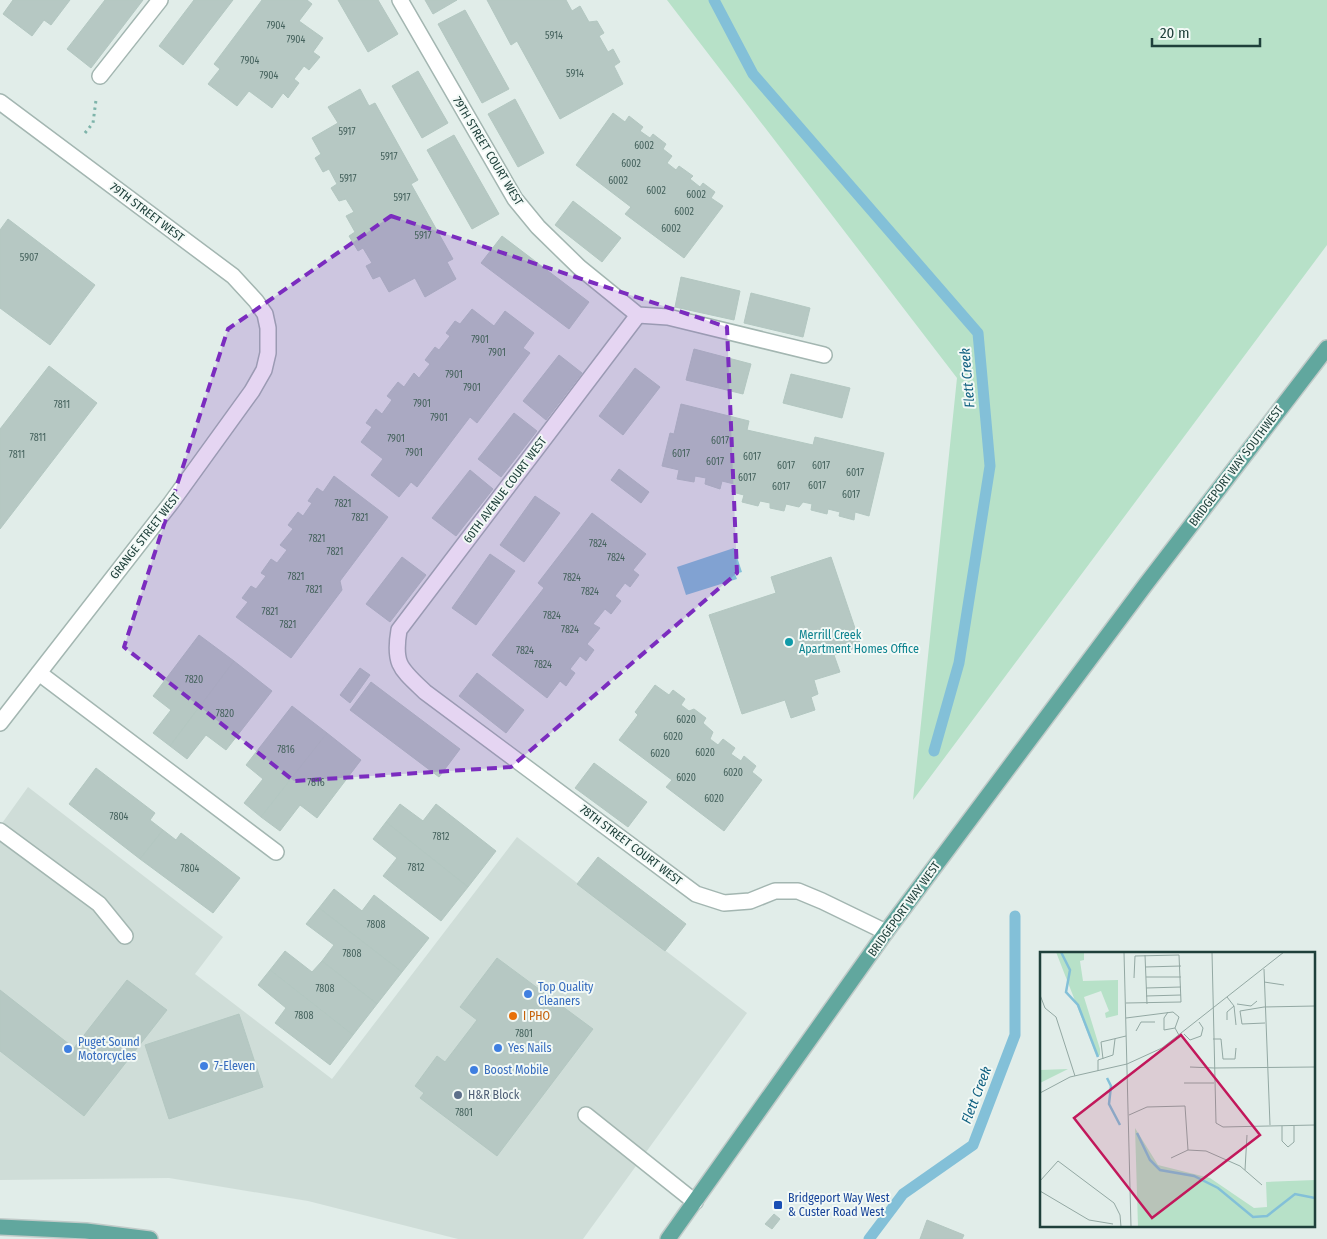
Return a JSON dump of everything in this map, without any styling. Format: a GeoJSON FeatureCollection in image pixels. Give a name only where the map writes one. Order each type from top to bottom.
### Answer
{"type":"FeatureCollection","features":[{"type":"Feature","properties":{"kind":"main road","name":"BRIDGEPORT WAY SOUTHWEST"},"geometry":{"type":"LineString","coordinates":[[1146,584],[1327,348]]}},
{"type":"Feature","properties":{"kind":"main road","name":"BRIDGEPORT WAY WEST"},"geometry":{"type":"LineString","coordinates":[[668,1239],[886,932],[1146,584]]}},
{"type":"Feature","properties":{"kind":"main road"},"geometry":{"type":"LineString","coordinates":[[0,1227],[20,1234],[86,1231],[150,1239]]}},
{"type":"Feature","properties":{"kind":"street"},"geometry":{"type":"LineString","coordinates":[[100,76],[160,0]]}},
{"type":"Feature","properties":{"kind":"street","name":"79TH STREET COURT WEST"},"geometry":{"type":"LineString","coordinates":[[400,0],[515,199],[538,226],[579,267],[638,315]]}},
{"type":"Feature","properties":{"kind":"street","name":"79TH STREET WEST"},"geometry":{"type":"LineString","coordinates":[[0,102],[233,276],[256,300],[265,314],[268,339]]}},
{"type":"Feature","properties":{"kind":"street"},"geometry":{"type":"LineString","coordinates":[[638,315],[668,317],[824,355]]}},
{"type":"Feature","properties":{"kind":"street","name":"60TH AVENUE COURT WEST"},"geometry":{"type":"LineString","coordinates":[[405,672],[399,665],[395,649],[399,630],[638,315]]}},
{"type":"Feature","properties":{"kind":"street","name":"GRANGE STREET WEST"},"geometry":{"type":"LineString","coordinates":[[0,723],[171,503],[252,391],[264,370],[268,353],[268,339]]}},
{"type":"Feature","properties":{"kind":"street","name":"78TH STREET COURT WEST"},"geometry":{"type":"LineString","coordinates":[[405,672],[425,692],[696,894],[724,903],[750,901],[775,891],[798,891],[822,900],[886,932]]}},
{"type":"Feature","properties":{"kind":"street"},"geometry":{"type":"LineString","coordinates":[[39,673],[276,852]]}},
{"type":"Feature","properties":{"kind":"street"},"geometry":{"type":"LineString","coordinates":[[0,831],[100,904],[125,936]]}},
{"type":"Feature","properties":{"kind":"street"},"geometry":{"type":"LineString","coordinates":[[586,1115],[695,1202]]}},
{"type":"Feature","properties":{"kind":"path"},"geometry":{"type":"LineString","coordinates":[[69,154],[92,123],[100,76]]}},
{"type":"Feature","properties":{"kind":"highlighted area"},"geometry":{"type":"Polygon","coordinates":[[[391,216],[727,327],[737,573],[511,767],[294,781],[124,647],[228,329],[391,216]]]}},
{"type":"Feature","properties":{"kind":"shaded area"},"geometry":{"type":"Polygon","coordinates":[[[28,787],[223,937],[195,974],[332,1079],[517,837],[747,1013],[583,1239],[458,1239],[308,1201],[169,1178],[0,1180],[0,826],[28,787]]]}},
{"type":"Feature","properties":{"kind":"green space"},"geometry":{"type":"Polygon","coordinates":[[[667,0],[1327,0],[1327,245],[913,800],[957,378],[667,0]]]}},
{"type":"Feature","properties":{"kind":"water"},"geometry":{"type":"Polygon","coordinates":[[[734,548],[742,572],[735,574],[737,579],[686,595],[677,567],[734,548]]]}},
{"type":"Feature","properties":{"kind":"building"},"geometry":{"type":"Polygon","coordinates":[[[13,0],[70,0],[51,25],[44,20],[32,36],[3,14],[13,0]]]}},
{"type":"Feature","properties":{"kind":"building"},"geometry":{"type":"Polygon","coordinates":[[[105,0],[143,0],[91,68],[67,49],[105,0]]]}},
{"type":"Feature","properties":{"kind":"building"},"geometry":{"type":"Polygon","coordinates":[[[194,0],[233,0],[183,65],[159,46],[194,0]]]}},
{"type":"Feature","properties":{"kind":"building"},"geometry":{"type":"Polygon","coordinates":[[[262,0],[307,0],[312,4],[299,21],[323,38],[313,52],[320,57],[309,70],[304,66],[294,79],[299,83],[288,98],[283,93],[272,108],[249,91],[237,106],[208,84],[220,69],[214,64],[262,0]]]}},
{"type":"Feature","properties":{"kind":"building"},"geometry":{"type":"Polygon","coordinates":[[[338,0],[378,0],[398,34],[368,52],[338,0]]]}},
{"type":"Feature","properties":{"kind":"building"},"geometry":{"type":"Polygon","coordinates":[[[425,0],[457,0],[433,14],[425,0]]]}},
{"type":"Feature","properties":{"kind":"building"},"geometry":{"type":"Polygon","coordinates":[[[487,0],[566,0],[572,11],[580,6],[589,22],[597,21],[604,33],[599,36],[608,52],[613,49],[620,62],[614,66],[623,84],[560,119],[517,41],[511,45],[487,0]]]}},
{"type":"Feature","properties":{"kind":"building"},"geometry":{"type":"Polygon","coordinates":[[[465,10],[509,89],[482,103],[438,24],[465,10]]]}},
{"type":"Feature","properties":{"kind":"building"},"geometry":{"type":"Polygon","coordinates":[[[418,71],[448,123],[422,138],[392,86],[418,71]]]}},
{"type":"Feature","properties":{"kind":"building"},"geometry":{"type":"Polygon","coordinates":[[[360,89],[369,106],[375,103],[418,180],[411,184],[453,259],[447,262],[456,279],[425,297],[415,278],[389,292],[380,276],[373,279],[366,266],[372,263],[363,248],[358,251],[349,236],[355,232],[346,216],[354,212],[346,199],[339,201],[331,188],[337,184],[329,169],[323,172],[315,158],[321,154],[312,138],[338,123],[328,107],[360,89]]]}},
{"type":"Feature","properties":{"kind":"building"},"geometry":{"type":"Polygon","coordinates":[[[515,99],[544,153],[518,167],[488,114],[515,99]]]}},
{"type":"Feature","properties":{"kind":"building"},"geometry":{"type":"Polygon","coordinates":[[[613,113],[625,122],[629,116],[643,127],[640,131],[650,138],[653,134],[666,144],[663,149],[672,156],[667,163],[676,170],[679,166],[693,176],[690,179],[700,187],[703,183],[715,192],[711,198],[723,206],[684,258],[625,214],[631,207],[576,165],[613,113]]]}},
{"type":"Feature","properties":{"kind":"building"},"geometry":{"type":"Polygon","coordinates":[[[454,135],[499,214],[472,229],[427,150],[454,135]]]}},
{"type":"Feature","properties":{"kind":"building"},"geometry":{"type":"Polygon","coordinates":[[[573,201],[621,238],[602,262],[555,225],[573,201]]]}},
{"type":"Feature","properties":{"kind":"building"},"geometry":{"type":"Polygon","coordinates":[[[8,219],[95,285],[50,345],[0,308],[0,230],[8,219]]]}},
{"type":"Feature","properties":{"kind":"building"},"geometry":{"type":"Polygon","coordinates":[[[502,236],[589,302],[569,329],[481,263],[502,236]]]}},
{"type":"Feature","properties":{"kind":"building"},"geometry":{"type":"Polygon","coordinates":[[[681,277],[740,291],[734,320],[675,307],[681,277]]]}},
{"type":"Feature","properties":{"kind":"building"},"geometry":{"type":"Polygon","coordinates":[[[751,293],[810,308],[803,337],[744,323],[751,293]]]}},
{"type":"Feature","properties":{"kind":"building"},"geometry":{"type":"Polygon","coordinates":[[[472,309],[494,326],[505,311],[534,333],[523,348],[530,353],[477,423],[470,417],[417,487],[411,482],[399,497],[371,475],[383,459],[361,442],[372,427],[366,423],[376,409],[382,414],[392,400],[387,396],[398,382],[404,387],[414,373],[419,378],[430,364],[425,360],[435,347],[439,350],[450,336],[446,333],[455,321],[460,324],[472,309]]]}},
{"type":"Feature","properties":{"kind":"building"},"geometry":{"type":"Polygon","coordinates":[[[694,349],[751,364],[743,394],[686,380],[694,349]]]}},
{"type":"Feature","properties":{"kind":"building"},"geometry":{"type":"Polygon","coordinates":[[[559,355],[582,373],[546,420],[523,401],[559,355]]]}},
{"type":"Feature","properties":{"kind":"building"},"geometry":{"type":"Polygon","coordinates":[[[49,366],[97,403],[0,529],[0,429],[49,366]]]}},
{"type":"Feature","properties":{"kind":"building"},"geometry":{"type":"Polygon","coordinates":[[[635,368],[660,387],[623,435],[599,416],[635,368]]]}},
{"type":"Feature","properties":{"kind":"building"},"geometry":{"type":"Polygon","coordinates":[[[791,374],[850,388],[842,418],[783,403],[791,374]]]}},
{"type":"Feature","properties":{"kind":"building"},"geometry":{"type":"Polygon","coordinates":[[[681,404],[749,421],[747,430],[813,445],[815,437],[884,453],[869,516],[855,512],[854,520],[839,516],[840,512],[828,509],[827,514],[811,510],[812,504],[803,502],[799,507],[786,504],[784,511],[770,508],[770,503],[760,501],[758,506],[742,502],[744,495],[732,492],[734,484],[722,481],[720,489],[705,484],[706,478],[695,476],[694,482],[677,479],[679,470],[662,466],[670,433],[674,434],[681,404]]]}},
{"type":"Feature","properties":{"kind":"building"},"geometry":{"type":"Polygon","coordinates":[[[514,413],[537,431],[501,477],[478,459],[514,413]]]}},
{"type":"Feature","properties":{"kind":"building"},"geometry":{"type":"Polygon","coordinates":[[[619,469],[649,492],[641,503],[611,480],[619,469]]]}},
{"type":"Feature","properties":{"kind":"building"},"geometry":{"type":"Polygon","coordinates":[[[470,470],[493,489],[456,536],[432,518],[470,470]]]}},
{"type":"Feature","properties":{"kind":"building"},"geometry":{"type":"Polygon","coordinates":[[[334,476],[388,517],[340,581],[342,590],[291,658],[236,617],[248,602],[242,598],[251,586],[256,589],[266,576],[261,573],[271,559],[277,563],[287,550],[280,545],[293,529],[288,525],[298,512],[303,516],[312,503],[308,501],[317,488],[323,492],[334,476]]]}},
{"type":"Feature","properties":{"kind":"building"},"geometry":{"type":"Polygon","coordinates":[[[535,496],[560,513],[524,562],[500,545],[535,496]]]}},
{"type":"Feature","properties":{"kind":"building"},"geometry":{"type":"Polygon","coordinates":[[[592,513],[646,554],[633,570],[639,575],[630,587],[625,583],[615,596],[621,601],[611,614],[605,609],[593,624],[600,628],[587,644],[594,650],[586,661],[580,656],[570,669],[575,673],[566,686],[560,681],[547,698],[492,655],[544,588],[538,583],[592,513]]]}},
{"type":"Feature","properties":{"kind":"building"},"geometry":{"type":"Polygon","coordinates":[[[490,554],[515,571],[476,625],[452,608],[490,554]]]}},
{"type":"Feature","properties":{"kind":"building"},"geometry":{"type":"Polygon","coordinates":[[[402,557],[426,575],[390,622],[366,604],[402,557]]]}},
{"type":"Feature","properties":{"kind":"building","name":"Merrill Creek Apartment Homes Office"},"geometry":{"type":"Polygon","coordinates":[[[831,557],[861,646],[834,655],[840,672],[814,680],[818,694],[811,697],[815,710],[791,718],[785,700],[742,714],[709,615],[776,593],[771,577],[831,557]]]}},
{"type":"Feature","properties":{"kind":"building"},"geometry":{"type":"Polygon","coordinates":[[[199,635],[234,661],[170,746],[153,733],[171,710],[153,696],[199,635]]]}},
{"type":"Feature","properties":{"kind":"building"},"geometry":{"type":"Polygon","coordinates":[[[234,661],[272,691],[226,750],[206,735],[187,759],[170,746],[234,661]]]}},
{"type":"Feature","properties":{"kind":"building"},"geometry":{"type":"Polygon","coordinates":[[[360,668],[370,675],[350,703],[340,695],[360,668]]]}},
{"type":"Feature","properties":{"kind":"building"},"geometry":{"type":"Polygon","coordinates":[[[477,673],[524,710],[506,733],[459,696],[477,673]]]}},
{"type":"Feature","properties":{"kind":"building"},"geometry":{"type":"Polygon","coordinates":[[[371,682],[460,749],[439,777],[350,710],[371,682]]]}},
{"type":"Feature","properties":{"kind":"building"},"geometry":{"type":"Polygon","coordinates":[[[655,685],[669,695],[673,690],[685,699],[681,705],[689,711],[694,709],[706,718],[703,723],[713,732],[710,739],[718,745],[723,739],[735,748],[731,754],[741,761],[744,756],[756,766],[752,772],[762,780],[724,831],[666,787],[672,780],[619,740],[638,715],[635,712],[655,685]]]}},
{"type":"Feature","properties":{"kind":"building"},"geometry":{"type":"Polygon","coordinates":[[[292,706],[327,733],[261,817],[244,803],[263,779],[246,765],[292,706]]]}},
{"type":"Feature","properties":{"kind":"building"},"geometry":{"type":"Polygon","coordinates":[[[327,733],[361,760],[317,818],[300,805],[280,831],[261,817],[327,733]]]}},
{"type":"Feature","properties":{"kind":"building"},"geometry":{"type":"Polygon","coordinates":[[[594,763],[647,802],[628,827],[575,788],[594,763]]]}},
{"type":"Feature","properties":{"kind":"building"},"geometry":{"type":"Polygon","coordinates":[[[96,768],[155,813],[150,820],[163,830],[140,859],[69,804],[96,768]]]}},
{"type":"Feature","properties":{"kind":"building"},"geometry":{"type":"Polygon","coordinates":[[[400,804],[423,821],[436,804],[496,851],[468,887],[386,822],[400,804]]]}},
{"type":"Feature","properties":{"kind":"building"},"geometry":{"type":"Polygon","coordinates":[[[386,822],[468,887],[441,921],[383,876],[397,858],[373,839],[386,822]]]}},
{"type":"Feature","properties":{"kind":"building"},"geometry":{"type":"Polygon","coordinates":[[[163,830],[176,840],[181,833],[240,878],[213,913],[140,859],[163,830]]]}},
{"type":"Feature","properties":{"kind":"building"},"geometry":{"type":"Polygon","coordinates":[[[598,857],[686,924],[665,951],[577,884],[598,857]]]}},
{"type":"Feature","properties":{"kind":"building"},"geometry":{"type":"Polygon","coordinates":[[[334,889],[362,911],[374,895],[429,938],[402,972],[319,908],[334,889]]]}},
{"type":"Feature","properties":{"kind":"building"},"geometry":{"type":"Polygon","coordinates":[[[319,908],[402,972],[377,1004],[322,961],[334,945],[306,924],[319,908]]]}},
{"type":"Feature","properties":{"kind":"building"},"geometry":{"type":"Polygon","coordinates":[[[285,951],[312,972],[322,961],[377,1004],[353,1035],[270,970],[285,951]]]}},
{"type":"Feature","properties":{"kind":"building"},"geometry":{"type":"Polygon","coordinates":[[[497,958],[593,1029],[497,1156],[420,1098],[424,1093],[415,1086],[437,1056],[445,1062],[477,1020],[460,1007],[497,958]]]}},
{"type":"Feature","properties":{"kind":"building"},"geometry":{"type":"Polygon","coordinates":[[[270,970],[353,1035],[330,1065],[275,1023],[286,1008],[258,985],[270,970]]]}},
{"type":"Feature","properties":{"kind":"building","name":"Puget Sound Motorcycles"},"geometry":{"type":"Polygon","coordinates":[[[127,980],[167,1010],[84,1116],[0,1051],[0,990],[74,1048],[127,980]]]}},
{"type":"Feature","properties":{"kind":"building","name":"7-Eleven"},"geometry":{"type":"Polygon","coordinates":[[[239,1014],[263,1087],[169,1119],[145,1045],[239,1014]]]}},
{"type":"Feature","properties":{"kind":"building"},"geometry":{"type":"Polygon","coordinates":[[[774,1214],[780,1219],[772,1229],[765,1224],[774,1214]]]}},
{"type":"Feature","properties":{"kind":"building"},"geometry":{"type":"Polygon","coordinates":[[[927,1220],[964,1235],[962,1239],[920,1239],[927,1220]]]}},
{"type":"Feature","properties":{"kind":"waterway","name":"Flett Creek"},"geometry":{"type":"LineString","coordinates":[[714,0],[753,74],[978,333],[990,466],[959,663],[934,751]]}},
{"type":"Feature","properties":{"kind":"waterway","name":"Flett Creek"},"geometry":{"type":"LineString","coordinates":[[869,1239],[903,1194],[973,1145],[1015,1035],[1015,916]]}},
{"type":"Feature","properties":{"kind":"place","name":"Merrill Creek Apartment Homes Office"},"geometry":{"type":"Point","coordinates":[789,642]}},
{"type":"Feature","properties":{"kind":"place","name":"Top Quality Cleaners"},"geometry":{"type":"Point","coordinates":[528,994]}},
{"type":"Feature","properties":{"kind":"place","name":"I PHO"},"geometry":{"type":"Point","coordinates":[513,1016]}},
{"type":"Feature","properties":{"kind":"place","name":"Yes Nails"},"geometry":{"type":"Point","coordinates":[498,1048]}},
{"type":"Feature","properties":{"kind":"place","name":"Puget Sound Motorcycles"},"geometry":{"type":"Point","coordinates":[68,1049]}},
{"type":"Feature","properties":{"kind":"place","name":"7-Eleven"},"geometry":{"type":"Point","coordinates":[204,1066]}},
{"type":"Feature","properties":{"kind":"place","name":"Boost Mobile"},"geometry":{"type":"Point","coordinates":[474,1070]}},
{"type":"Feature","properties":{"kind":"place","name":"H&R Block"},"geometry":{"type":"Point","coordinates":[458,1095]}},
{"type":"Feature","properties":{"kind":"place","name":"Bridgeport Way West & Custer Road West"},"geometry":{"type":"Point","coordinates":[778,1205]}}]}
